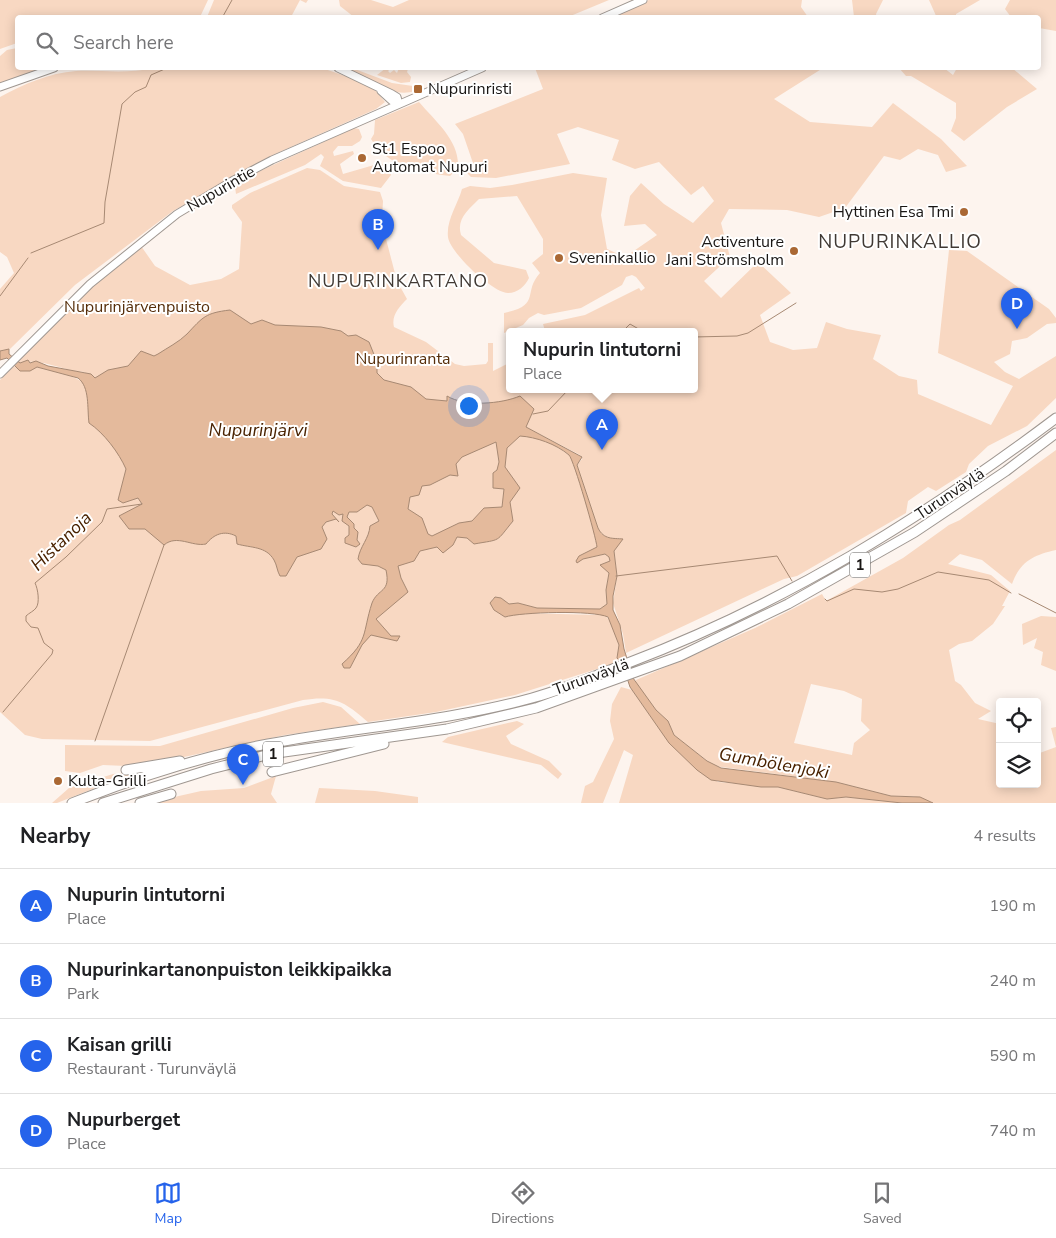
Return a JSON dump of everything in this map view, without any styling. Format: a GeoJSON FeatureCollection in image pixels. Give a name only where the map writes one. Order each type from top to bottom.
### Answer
{"type":"FeatureCollection","features":[{"type":"Feature","properties":{"kind":"highway","name":"Turunväylä"},"geometry":{"type":"LineString","coordinates":[[72,803],[148,776],[220,754],[268,744],[466,714],[532,698],[643,658],[727,622],[841,563],[911,521],[996,463],[1056,418]]}},
{"type":"Feature","properties":{"kind":"highway","name":"Turunväylä"},"geometry":{"type":"LineString","coordinates":[[103,803],[202,771],[270,754],[447,729],[536,708],[647,668],[730,633],[846,573],[915,532],[1006,471],[1056,433]]}},
{"type":"Feature","properties":{"kind":"highway"},"geometry":{"type":"LineString","coordinates":[[272,772],[328,756],[447,729]]}},
{"type":"Feature","properties":{"kind":"highway"},"geometry":{"type":"LineString","coordinates":[[126,770],[220,754]]}},
{"type":"Feature","properties":{"kind":"highway"},"geometry":{"type":"LineString","coordinates":[[140,803],[171,794]]}},
{"type":"Feature","properties":{"kind":"main road"},"geometry":{"type":"LineString","coordinates":[[609,15],[643,0]]}},
{"type":"Feature","properties":{"kind":"main road"},"geometry":{"type":"LineString","coordinates":[[0,87],[48,70]]}},
{"type":"Feature","properties":{"kind":"main road"},"geometry":{"type":"LineString","coordinates":[[342,70],[397,97],[399,104]]}},
{"type":"Feature","properties":{"kind":"main road","name":"Nupurintie"},"geometry":{"type":"LineString","coordinates":[[0,374],[90,284],[177,214],[232,181],[272,160],[477,70]]}},
{"type":"Feature","properties":{"kind":"green space"},"geometry":{"type":"Polygon","coordinates":[[[0,0],[208,0],[201,15],[15,15],[15,44],[0,49],[0,0]]]}},
{"type":"Feature","properties":{"kind":"green space"},"geometry":{"type":"Polygon","coordinates":[[[214,0],[300,0],[292,15],[208,15],[214,0]]]}},
{"type":"Feature","properties":{"kind":"green space"},"geometry":{"type":"Polygon","coordinates":[[[339,0],[371,0],[393,7],[409,0],[609,0],[573,15],[351,15],[340,6],[339,0]]]}},
{"type":"Feature","properties":{"kind":"green space"},"geometry":{"type":"Polygon","coordinates":[[[649,0],[802,0],[801,7],[807,15],[616,15],[649,0]]]}},
{"type":"Feature","properties":{"kind":"green space"},"geometry":{"type":"Polygon","coordinates":[[[852,0],[883,0],[876,15],[854,15],[852,0]]]}},
{"type":"Feature","properties":{"kind":"green space"},"geometry":{"type":"Polygon","coordinates":[[[929,0],[980,0],[956,15],[936,15],[929,0]]]}},
{"type":"Feature","properties":{"kind":"green space"},"geometry":{"type":"Polygon","coordinates":[[[1010,0],[1056,0],[1056,31],[1041,28],[1041,15],[1010,15],[1005,9],[1010,0]]]}},
{"type":"Feature","properties":{"kind":"green space"},"geometry":{"type":"Polygon","coordinates":[[[15,48],[15,70],[36,70],[0,84],[0,56],[7,50],[15,48]]]}},
{"type":"Feature","properties":{"kind":"green space"},"geometry":{"type":"Polygon","coordinates":[[[328,70],[354,79],[376,91],[385,102],[376,109],[273,155],[173,211],[75,285],[10,349],[0,351],[0,289],[14,273],[7,257],[0,252],[0,97],[37,80],[56,74],[76,71],[328,70]]]}},
{"type":"Feature","properties":{"kind":"green space"},"geometry":{"type":"Polygon","coordinates":[[[357,70],[392,83],[413,86],[415,91],[407,93],[390,90],[373,84],[349,71],[357,70]]]}},
{"type":"Feature","properties":{"kind":"green space"},"geometry":{"type":"Polygon","coordinates":[[[383,70],[389,70],[390,73],[394,70],[397,73],[398,70],[408,70],[411,77],[410,82],[401,83],[377,75],[383,70]]]}},
{"type":"Feature","properties":{"kind":"green space"},"geometry":{"type":"Polygon","coordinates":[[[536,70],[820,70],[774,99],[810,122],[872,127],[893,103],[941,139],[967,166],[946,172],[938,155],[918,149],[900,160],[884,156],[845,208],[819,217],[787,210],[729,209],[721,223],[730,257],[704,281],[721,298],[758,262],[791,293],[760,315],[770,342],[793,350],[817,348],[826,322],[847,329],[881,335],[873,359],[899,376],[917,380],[918,394],[991,425],[1013,386],[938,353],[949,250],[967,251],[1049,309],[1056,318],[1056,323],[1047,324],[1027,338],[1012,341],[1010,354],[994,362],[1005,372],[1019,379],[1056,356],[1056,398],[1027,426],[988,446],[969,464],[966,472],[936,491],[928,487],[908,501],[906,513],[797,576],[784,579],[626,653],[623,634],[613,603],[617,576],[614,551],[621,538],[608,538],[598,528],[577,465],[582,459],[580,455],[526,427],[528,437],[544,440],[570,456],[585,499],[598,547],[579,556],[583,559],[606,554],[609,556],[610,561],[601,565],[609,573],[606,590],[607,604],[600,609],[537,608],[518,603],[509,604],[498,597],[492,599],[505,617],[513,613],[604,615],[612,624],[617,637],[619,662],[515,695],[436,712],[368,722],[353,709],[332,699],[314,699],[303,700],[150,741],[42,739],[25,735],[0,712],[0,380],[14,366],[25,370],[37,367],[71,376],[86,386],[85,372],[35,362],[20,364],[18,361],[87,291],[141,246],[155,266],[190,285],[221,279],[239,269],[242,222],[232,208],[232,205],[250,193],[307,168],[320,170],[344,186],[380,192],[383,201],[381,236],[386,239],[397,281],[407,299],[395,315],[394,327],[426,342],[455,364],[464,366],[486,364],[488,361],[488,343],[493,343],[493,371],[506,364],[506,393],[698,393],[698,328],[544,328],[543,324],[585,315],[639,288],[641,291],[645,288],[632,275],[626,277],[622,285],[581,308],[544,315],[538,313],[529,318],[523,325],[516,328],[506,328],[506,332],[504,333],[504,313],[523,306],[530,298],[532,287],[540,273],[532,263],[543,254],[543,239],[517,196],[479,199],[464,215],[460,224],[461,235],[494,263],[526,270],[529,278],[515,292],[501,291],[483,280],[473,271],[451,244],[448,231],[450,218],[462,189],[470,186],[490,188],[512,185],[573,173],[607,178],[601,215],[607,249],[625,257],[657,235],[645,224],[624,226],[630,196],[641,183],[664,204],[693,223],[714,201],[703,186],[691,195],[659,162],[635,169],[612,160],[619,140],[578,127],[557,134],[570,164],[496,178],[471,177],[466,172],[475,169],[463,134],[455,124],[543,89],[536,70]],[[274,325],[121,443],[142,504],[437,409],[274,325]]]}},
{"type":"Feature","properties":{"kind":"green space"},"geometry":{"type":"Polygon","coordinates":[[[901,70],[947,70],[953,75],[956,70],[1014,70],[1037,89],[1007,107],[964,141],[951,131],[956,118],[956,103],[911,76],[906,76],[901,70]]]}},
{"type":"Feature","properties":{"kind":"green space"},"geometry":{"type":"Polygon","coordinates":[[[419,102],[446,132],[455,149],[458,158],[458,168],[450,176],[416,170],[395,162],[386,156],[371,139],[374,134],[375,120],[419,102]]]}},
{"type":"Feature","properties":{"kind":"green space"},"geometry":{"type":"Polygon","coordinates":[[[354,128],[359,129],[362,137],[360,141],[352,146],[338,146],[333,152],[334,156],[353,151],[354,154],[340,164],[343,174],[381,163],[390,169],[391,175],[381,188],[343,181],[320,166],[324,157],[321,154],[305,165],[236,194],[235,187],[238,181],[354,128]]]}},
{"type":"Feature","properties":{"kind":"green space"},"geometry":{"type":"Polygon","coordinates":[[[1056,450],[1056,550],[1041,554],[1028,561],[1019,570],[1012,584],[982,560],[960,554],[948,564],[991,575],[1010,591],[1002,606],[1005,606],[993,624],[972,641],[959,644],[949,650],[955,681],[961,685],[975,703],[991,711],[978,719],[996,723],[996,788],[1041,788],[1041,753],[1056,747],[1056,803],[933,803],[913,796],[891,796],[836,782],[714,766],[674,735],[668,721],[656,710],[636,683],[636,680],[755,628],[822,594],[826,601],[903,558],[949,525],[960,520],[1056,450]],[[811,684],[794,743],[852,755],[854,743],[870,730],[861,721],[862,699],[844,691],[811,684]]]}},
{"type":"Feature","properties":{"kind":"green space"},"geometry":{"type":"Polygon","coordinates":[[[1041,616],[1056,617],[1056,671],[1041,665],[1043,652],[1034,648],[1037,638],[1023,645],[1022,624],[1041,616]]]}},
{"type":"Feature","properties":{"kind":"green space"},"geometry":{"type":"Polygon","coordinates":[[[621,687],[632,690],[661,731],[718,782],[778,787],[827,799],[846,797],[902,803],[619,803],[633,755],[624,750],[603,803],[581,803],[585,786],[593,782],[614,739],[610,721],[612,704],[621,687]]]}},
{"type":"Feature","properties":{"kind":"green space"},"geometry":{"type":"Polygon","coordinates":[[[323,702],[341,707],[360,724],[285,735],[184,757],[126,766],[103,765],[80,773],[65,771],[65,745],[160,746],[293,708],[323,702]]]}},
{"type":"Feature","properties":{"kind":"green space"},"geometry":{"type":"Polygon","coordinates":[[[517,721],[524,724],[506,736],[511,744],[549,761],[562,774],[558,779],[541,765],[442,742],[448,737],[517,721]]]}},
{"type":"Feature","properties":{"kind":"green space"},"geometry":{"type":"Polygon","coordinates":[[[1056,727],[1056,747],[1051,728],[1056,727]]]}},
{"type":"Feature","properties":{"kind":"green space"},"geometry":{"type":"Polygon","coordinates":[[[158,768],[95,788],[57,803],[52,803],[69,788],[113,774],[158,768]]]}},
{"type":"Feature","properties":{"kind":"green space"},"geometry":{"type":"Polygon","coordinates":[[[276,776],[271,794],[277,803],[148,803],[201,791],[244,788],[276,776]]]}},
{"type":"Feature","properties":{"kind":"green space"},"geometry":{"type":"Polygon","coordinates":[[[319,788],[375,791],[418,797],[418,803],[315,803],[319,788]]]}},
{"type":"Feature","properties":{"kind":"water","name":"Nupurinjärvi"},"geometry":{"type":"Polygon","coordinates":[[[230,310],[251,324],[262,320],[275,325],[321,327],[341,331],[348,336],[356,335],[369,342],[377,362],[377,373],[384,380],[411,387],[426,399],[447,401],[447,396],[463,402],[483,403],[503,401],[520,396],[534,409],[526,427],[582,457],[577,465],[600,532],[612,538],[623,539],[614,551],[617,576],[613,596],[613,610],[620,625],[624,649],[633,678],[656,710],[668,721],[674,735],[707,761],[721,768],[836,782],[891,796],[920,797],[933,803],[902,803],[846,797],[827,799],[778,787],[761,787],[711,780],[697,770],[669,743],[630,687],[622,663],[617,658],[619,645],[608,617],[588,613],[557,612],[505,617],[494,610],[490,603],[495,597],[501,598],[509,604],[518,603],[537,608],[600,609],[607,604],[606,590],[609,573],[600,565],[610,561],[609,557],[605,554],[583,559],[577,563],[576,561],[579,556],[597,547],[593,529],[572,460],[569,455],[546,442],[520,436],[507,448],[505,467],[520,488],[510,502],[513,521],[500,537],[474,544],[467,538],[457,537],[453,545],[443,553],[437,547],[420,551],[414,561],[398,566],[401,578],[408,592],[376,619],[391,636],[400,636],[397,641],[371,635],[362,645],[350,668],[344,668],[342,664],[351,656],[361,642],[372,603],[387,583],[386,570],[378,566],[362,564],[358,559],[370,526],[379,521],[372,507],[367,505],[357,512],[349,512],[347,517],[354,524],[354,528],[358,532],[357,540],[360,544],[356,547],[345,543],[345,538],[349,535],[349,526],[342,521],[343,514],[339,515],[333,511],[332,514],[339,522],[336,519],[326,522],[322,527],[327,539],[321,549],[297,557],[286,576],[280,576],[271,555],[258,548],[237,544],[236,536],[232,534],[219,534],[206,544],[174,541],[164,545],[145,529],[129,529],[119,516],[142,504],[138,498],[123,503],[118,500],[126,469],[110,444],[89,423],[86,392],[82,382],[78,378],[37,367],[30,371],[20,371],[7,358],[0,360],[0,351],[9,349],[9,354],[20,363],[28,360],[30,363],[36,361],[48,366],[91,374],[95,378],[108,370],[128,366],[141,351],[154,356],[158,354],[180,340],[205,317],[210,314],[230,310]],[[496,442],[462,457],[456,464],[458,476],[450,475],[430,485],[422,486],[419,495],[410,497],[408,509],[422,518],[428,534],[432,536],[459,523],[472,521],[484,508],[502,507],[504,489],[493,488],[493,473],[497,470],[499,462],[496,442]]]}},
{"type":"Feature","properties":{"kind":"waterway"},"geometry":{"type":"LineString","coordinates":[[224,15],[232,0]]}},
{"type":"Feature","properties":{"kind":"waterway"},"geometry":{"type":"LineString","coordinates":[[31,253],[104,223],[105,202],[122,104],[135,92],[146,87],[151,75],[162,70]]}},
{"type":"Feature","properties":{"kind":"waterway"},"geometry":{"type":"LineString","coordinates":[[0,296],[28,258]]}},
{"type":"Feature","properties":{"kind":"waterway"},"geometry":{"type":"LineString","coordinates":[[698,337],[737,336],[748,333],[796,303]]}},
{"type":"Feature","properties":{"kind":"waterway"},"geometry":{"type":"LineString","coordinates":[[626,328],[630,324],[637,328]]}},
{"type":"Feature","properties":{"kind":"waterway"},"geometry":{"type":"LineString","coordinates":[[533,414],[548,411],[565,393]]}},
{"type":"Feature","properties":{"kind":"waterway","name":"Histanoja"},"geometry":{"type":"LineString","coordinates":[[3,712],[52,654],[53,650],[44,643],[38,628],[31,627],[26,621],[26,616],[35,609],[38,603],[38,592],[35,583],[66,557],[102,522],[107,509],[142,504]]}},
{"type":"Feature","properties":{"kind":"waterway"},"geometry":{"type":"LineString","coordinates":[[95,741],[164,545]]}},
{"type":"Feature","properties":{"kind":"waterway"},"geometry":{"type":"LineString","coordinates":[[616,576],[777,556],[792,581]]}},
{"type":"Feature","properties":{"kind":"waterway"},"geometry":{"type":"LineString","coordinates":[[825,599],[827,601],[854,589],[882,592],[898,589],[938,572],[989,580],[1011,593]]}},
{"type":"Feature","properties":{"kind":"waterway"},"geometry":{"type":"LineString","coordinates":[[1019,594],[1056,613]]}},
{"type":"Feature","properties":{"kind":"place","name":"Nupurinristi"},"geometry":{"type":"Point","coordinates":[418,89]}},
{"type":"Feature","properties":{"kind":"place","name":"St1 Espoo Automat Nupuri"},"geometry":{"type":"Point","coordinates":[362,158]}},
{"type":"Feature","properties":{"kind":"place","name":"Hyttinen Esa Tmi"},"geometry":{"type":"Point","coordinates":[964,212]}},
{"type":"Feature","properties":{"kind":"place","name":"Nupurinkartanonpuiston leikkipaikka"},"geometry":{"type":"Point","coordinates":[378,250]}},
{"type":"Feature","properties":{"kind":"place","name":"Activenture Jani Strömsholm"},"geometry":{"type":"Point","coordinates":[794,251]}},
{"type":"Feature","properties":{"kind":"place","name":"Sveninkallio"},"geometry":{"type":"Point","coordinates":[559,258]}},
{"type":"Feature","properties":{"kind":"place","name":"Nupurberget"},"geometry":{"type":"Point","coordinates":[1017,329]}},
{"type":"Feature","properties":{"kind":"place","name":"Nupurin lintutorni"},"geometry":{"type":"Point","coordinates":[602,450]}},
{"type":"Feature","properties":{"kind":"place","name":"Kulta-Grilli"},"geometry":{"type":"Point","coordinates":[58,781]}},
{"type":"Feature","properties":{"kind":"place","name":"Kaisan grilli"},"geometry":{"type":"Point","coordinates":[243,785]}},
{"type":"Feature","properties":{"kind":"district","name":"NUPURINKALLIO"},"geometry":{"type":"Point","coordinates":[900,242]}},
{"type":"Feature","properties":{"kind":"district","name":"NUPURINKARTANO"},"geometry":{"type":"Point","coordinates":[398,281]}},
{"type":"Feature","properties":{"kind":"park label","name":"Nupurinjärvenpuisto"},"geometry":{"type":"Point","coordinates":[137,307]}},
{"type":"Feature","properties":{"kind":"park label","name":"Nupurinranta"},"geometry":{"type":"Point","coordinates":[403,359]}},
{"type":"Feature","properties":{"kind":"water label","name":"Gumbölenjoki"},"geometry":{"type":"Point","coordinates":[774,763]}}]}
